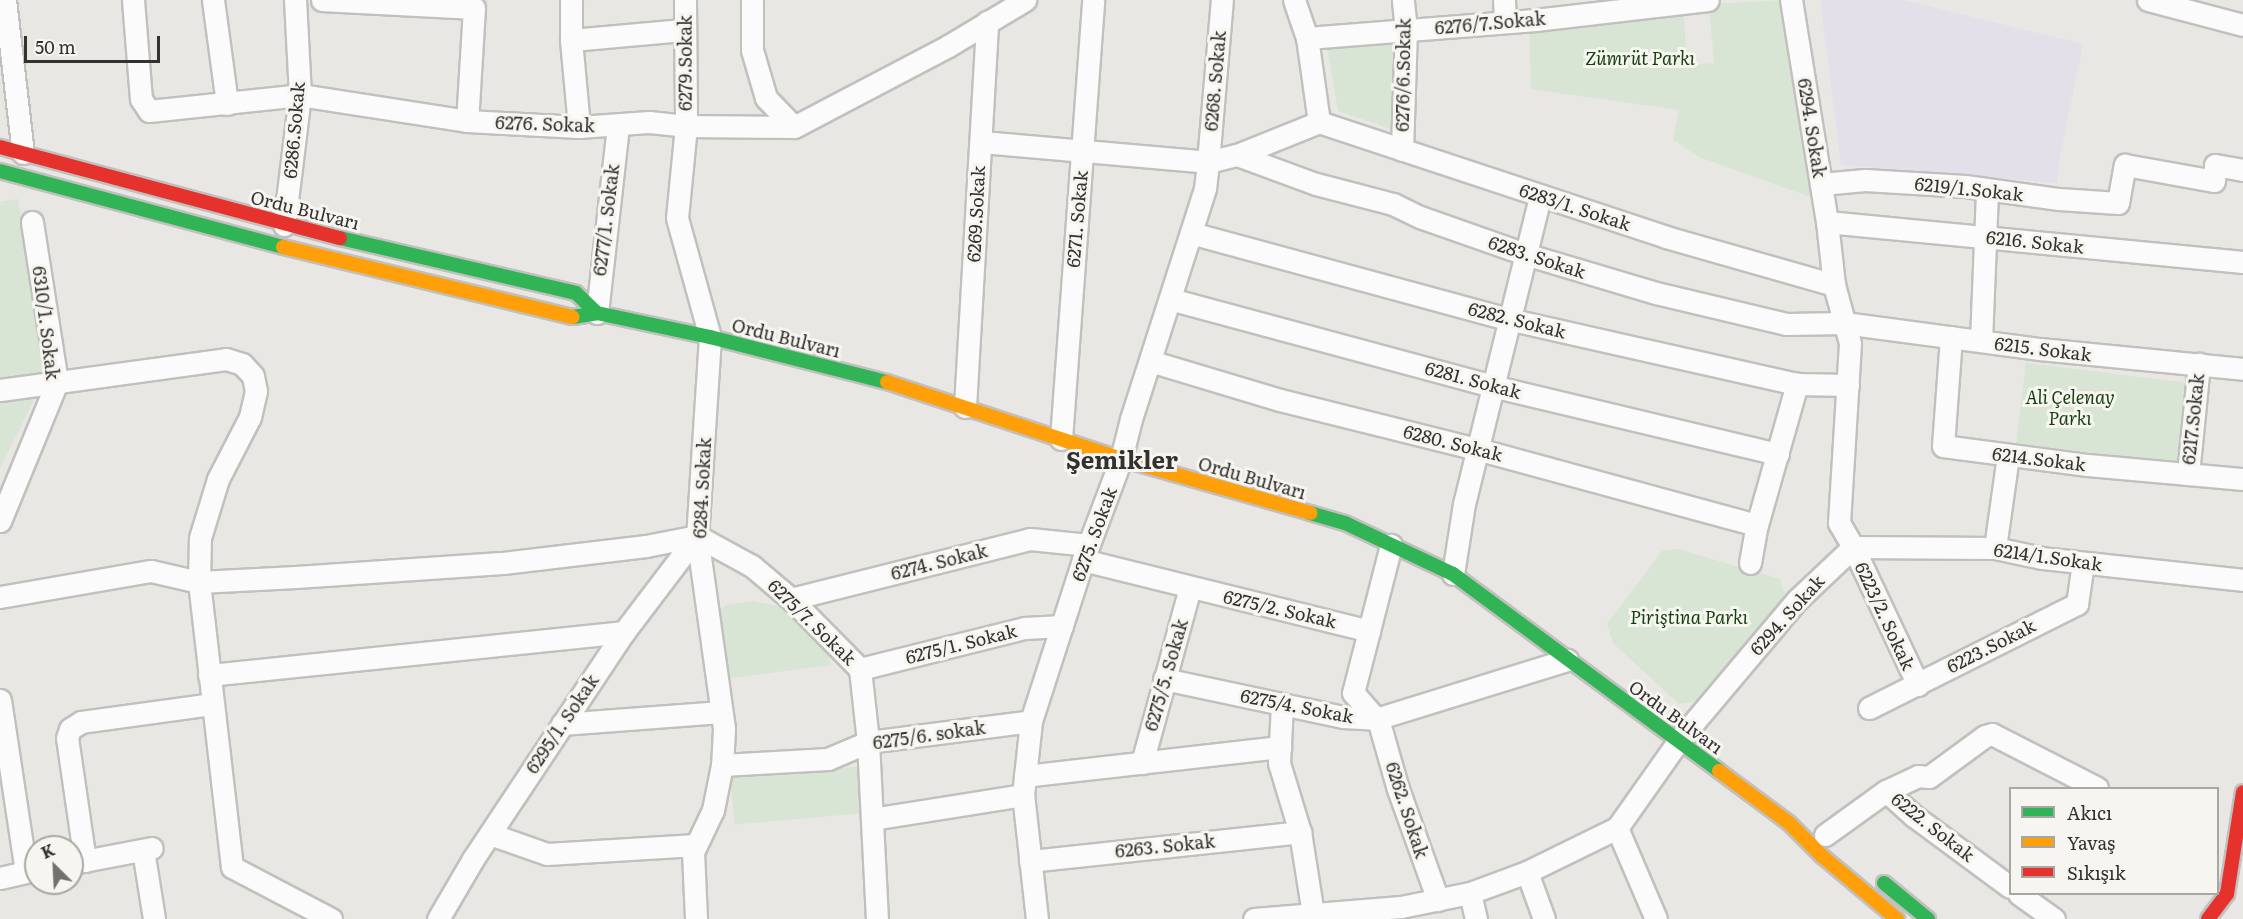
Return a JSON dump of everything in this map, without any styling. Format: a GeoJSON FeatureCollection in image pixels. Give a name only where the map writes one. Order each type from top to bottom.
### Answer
{"type":"FeatureCollection","features":[{"type":"Feature","properties":{"kind":"main road","name":"Ordu Bulvarı"},"geometry":{"type":"LineString","coordinates":[[0,147],[284,225],[576,294],[597,313]]}},
{"type":"Feature","properties":{"kind":"main road","name":"Ordu Bulvarı"},"geometry":{"type":"LineString","coordinates":[[0,171],[287,248],[572,317],[597,313],[710,337],[910,388],[1121,459],[1346,524],[1453,574],[1790,823],[1822,856],[1897,919]]}},
{"type":"Feature","properties":{"kind":"main road"},"geometry":{"type":"LineString","coordinates":[[2208,919],[2235,892],[2224,854],[2243,792]]}},
{"type":"Feature","properties":{"kind":"main road","name":"Ordu Bulvarı"},"geometry":{"type":"LineString","coordinates":[[1790,823],[1830,838]]}},
{"type":"Feature","properties":{"kind":"main road"},"geometry":{"type":"LineString","coordinates":[[1876,877],[1928,919]]}},
{"type":"Feature","properties":{"kind":"street"},"geometry":{"type":"LineString","coordinates":[[5,0],[24,153]]}},
{"type":"Feature","properties":{"kind":"street","name":"6276. Sokak"},"geometry":{"type":"LineString","coordinates":[[133,0],[141,99],[149,111],[300,95],[467,121],[579,127],[649,122],[686,126],[794,127],[948,46],[1025,0]]}},
{"type":"Feature","properties":{"kind":"street"},"geometry":{"type":"LineString","coordinates":[[213,0],[227,104]]}},
{"type":"Feature","properties":{"kind":"street","name":"6286.Sokak"},"geometry":{"type":"LineString","coordinates":[[284,225],[300,95],[295,0]]}},
{"type":"Feature","properties":{"kind":"street"},"geometry":{"type":"LineString","coordinates":[[322,0],[474,8],[467,121]]}},
{"type":"Feature","properties":{"kind":"street"},"geometry":{"type":"LineString","coordinates":[[571,0],[571,40],[579,127]]}},
{"type":"Feature","properties":{"kind":"street","name":"6279.Sokak"},"geometry":{"type":"LineString","coordinates":[[685,0],[686,126]]}},
{"type":"Feature","properties":{"kind":"street"},"geometry":{"type":"LineString","coordinates":[[752,0],[752,50],[766,98],[794,127]]}},
{"type":"Feature","properties":{"kind":"street","name":"6271. Sokak"},"geometry":{"type":"LineString","coordinates":[[1061,439],[1093,0]]}},
{"type":"Feature","properties":{"kind":"street","name":"6268. Sokak"},"geometry":{"type":"LineString","coordinates":[[1208,162],[1222,0]]}},
{"type":"Feature","properties":{"kind":"street"},"geometry":{"type":"LineString","coordinates":[[981,142],[1208,162],[1237,155],[1319,122],[1307,38],[1294,0]]}},
{"type":"Feature","properties":{"kind":"street","name":"6276/6.Sokak"},"geometry":{"type":"LineString","coordinates":[[1402,150],[1406,30],[1403,0]]}},
{"type":"Feature","properties":{"kind":"street"},"geometry":{"type":"LineString","coordinates":[[1504,0],[1505,22]]}},
{"type":"Feature","properties":{"kind":"street","name":"6276/7.Sokak"},"geometry":{"type":"LineString","coordinates":[[1307,38],[1505,22],[1708,0]]}},
{"type":"Feature","properties":{"kind":"street","name":"6294. Sokak"},"geometry":{"type":"LineString","coordinates":[[1254,919],[1313,914],[1401,913],[1438,900],[1470,893],[1527,872],[1617,828],[1679,740],[1797,600],[1853,547],[1839,523],[1850,343],[1834,285],[1827,222],[1791,0]]}},
{"type":"Feature","properties":{"kind":"street"},"geometry":{"type":"LineString","coordinates":[[2148,0],[2243,25]]}},
{"type":"Feature","properties":{"kind":"street","name":"6269.Sokak"},"geometry":{"type":"LineString","coordinates":[[965,407],[987,22]]}},
{"type":"Feature","properties":{"kind":"street"},"geometry":{"type":"LineString","coordinates":[[571,40],[684,30]]}},
{"type":"Feature","properties":{"kind":"street","name":"6283/1. Sokak"},"geometry":{"type":"LineString","coordinates":[[1319,122],[1666,237],[1834,285]]}},
{"type":"Feature","properties":{"kind":"street","name":"6277/1. Sokak"},"geometry":{"type":"LineString","coordinates":[[597,313],[618,126]]}},
{"type":"Feature","properties":{"kind":"street","name":"6284. Sokak"},"geometry":{"type":"LineString","coordinates":[[686,126],[677,218],[710,337],[697,536],[721,712],[722,765],[713,810],[693,852],[696,919]]}},
{"type":"Feature","properties":{"kind":"street","name":"6283. Sokak"},"geometry":{"type":"LineString","coordinates":[[1237,155],[1316,184],[1393,204],[1420,217],[1525,254],[1656,293],[1786,324],[1844,323]]}},
{"type":"Feature","properties":{"kind":"street","name":"6275. Sokak"},"geometry":{"type":"LineString","coordinates":[[1037,919],[1024,785],[1031,721],[1086,552],[1121,459],[1206,188],[1208,162]]}},
{"type":"Feature","properties":{"kind":"street","name":"6219/1.Sokak"},"geometry":{"type":"LineString","coordinates":[[1821,184],[1865,180],[1987,189],[2059,199],[2118,202],[2125,165],[2214,181],[2215,165],[2243,170]]}},
{"type":"Feature","properties":{"kind":"street"},"geometry":{"type":"LineString","coordinates":[[1981,341],[1987,189]]}},
{"type":"Feature","properties":{"kind":"street"},"geometry":{"type":"LineString","coordinates":[[1453,574],[1464,504],[1540,196]]}},
{"type":"Feature","properties":{"kind":"street","name":"6310/1. Sokak"},"geometry":{"type":"LineString","coordinates":[[0,521],[57,382],[33,222]]}},
{"type":"Feature","properties":{"kind":"street","name":"6216. Sokak"},"geometry":{"type":"LineString","coordinates":[[1827,222],[2243,262]]}},
{"type":"Feature","properties":{"kind":"street","name":"6282. Sokak"},"geometry":{"type":"LineString","coordinates":[[1191,233],[1508,319],[1797,384],[1848,385]]}},
{"type":"Feature","properties":{"kind":"street","name":"6281. Sokak"},"geometry":{"type":"LineString","coordinates":[[1170,298],[1492,386],[1778,454]]}},
{"type":"Feature","properties":{"kind":"street","name":"6215. Sokak"},"geometry":{"type":"LineString","coordinates":[[1844,323],[1981,341],[2243,369]]}},
{"type":"Feature","properties":{"kind":"street","name":"6214.Sokak"},"geometry":{"type":"LineString","coordinates":[[1951,337],[1943,446],[2008,455],[2243,479]]}},
{"type":"Feature","properties":{"kind":"street"},"geometry":{"type":"LineString","coordinates":[[0,390],[226,359],[242,364],[253,376],[256,391],[250,417],[218,479],[200,538],[199,582],[232,867],[331,919]]}},
{"type":"Feature","properties":{"kind":"street","name":"6280. Sokak"},"geometry":{"type":"LineString","coordinates":[[1150,361],[1280,400],[1477,449],[1757,525]]}},
{"type":"Feature","properties":{"kind":"street","name":"6217.Sokak"},"geometry":{"type":"LineString","coordinates":[[2188,474],[2199,364]]}},
{"type":"Feature","properties":{"kind":"street"},"geometry":{"type":"LineString","coordinates":[[1750,563],[1757,525],[1797,384]]}},
{"type":"Feature","properties":{"kind":"street"},"geometry":{"type":"LineString","coordinates":[[1995,548],[2008,455]]}},
{"type":"Feature","properties":{"kind":"street"},"geometry":{"type":"LineString","coordinates":[[0,597],[151,571],[199,582],[503,563],[646,546],[697,536]]}},
{"type":"Feature","properties":{"kind":"street","name":"6275/7. Sokak"},"geometry":{"type":"LineString","coordinates":[[697,536],[752,566],[791,599],[860,669],[868,742],[872,819]]}},
{"type":"Feature","properties":{"kind":"street","name":"6295/1. Sokak"},"geometry":{"type":"LineString","coordinates":[[438,919],[490,834],[624,632],[697,536]]}},
{"type":"Feature","properties":{"kind":"street","name":"6274. Sokak"},"geometry":{"type":"LineString","coordinates":[[791,599],[1030,539],[1086,552]]}},
{"type":"Feature","properties":{"kind":"street","name":"6262. Sokak"},"geometry":{"type":"LineString","coordinates":[[1391,545],[1353,693],[1377,719],[1398,789],[1438,900]]}},
{"type":"Feature","properties":{"kind":"street","name":"6214/1.Sokak"},"geometry":{"type":"LineString","coordinates":[[1853,547],[1995,548],[2042,558],[2243,580]]}},
{"type":"Feature","properties":{"kind":"street","name":"6223/2. Sokak"},"geometry":{"type":"LineString","coordinates":[[1853,547],[1918,685]]}},
{"type":"Feature","properties":{"kind":"street"},"geometry":{"type":"LineString","coordinates":[[1086,552],[1190,588]]}},
{"type":"Feature","properties":{"kind":"street","name":"6223.Sokak"},"geometry":{"type":"LineString","coordinates":[[1869,708],[2077,603],[2083,563]]}},
{"type":"Feature","properties":{"kind":"street","name":"6275/2. Sokak"},"geometry":{"type":"LineString","coordinates":[[1190,588],[1369,631]]}},
{"type":"Feature","properties":{"kind":"street","name":"6275/5. Sokak"},"geometry":{"type":"LineString","coordinates":[[1142,763],[1190,588]]}},
{"type":"Feature","properties":{"kind":"street","name":"6275/1. Sokak"},"geometry":{"type":"LineString","coordinates":[[860,669],[1025,628],[1062,626]]}},
{"type":"Feature","properties":{"kind":"street"},"geometry":{"type":"LineString","coordinates":[[209,675],[624,632]]}},
{"type":"Feature","properties":{"kind":"street","name":"6275/4. Sokak"},"geometry":{"type":"LineString","coordinates":[[1164,679],[1343,717],[1377,719],[1567,660]]}},
{"type":"Feature","properties":{"kind":"street"},"geometry":{"type":"LineString","coordinates":[[0,700],[25,835]]}},
{"type":"Feature","properties":{"kind":"street"},"geometry":{"type":"LineString","coordinates":[[76,835],[67,738],[70,729],[81,722],[212,704]]}},
{"type":"Feature","properties":{"kind":"street"},"geometry":{"type":"LineString","coordinates":[[1282,704],[1279,763],[1300,832],[1313,914]]}},
{"type":"Feature","properties":{"kind":"street"},"geometry":{"type":"LineString","coordinates":[[562,724],[721,712]]}},
{"type":"Feature","properties":{"kind":"street","name":"6275/6. sokak"},"geometry":{"type":"LineString","coordinates":[[722,765],[828,759],[868,742],[1031,721]]}},
{"type":"Feature","properties":{"kind":"street"},"geometry":{"type":"LineString","coordinates":[[1886,791],[1918,776],[1929,777],[1985,736],[1992,734],[2093,787]]}},
{"type":"Feature","properties":{"kind":"street"},"geometry":{"type":"LineString","coordinates":[[877,919],[872,819],[1024,785],[1142,763],[1280,747]]}},
{"type":"Feature","properties":{"kind":"street","name":"6222. Sokak"},"geometry":{"type":"LineString","coordinates":[[1830,838],[1886,791],[1914,816],[2009,886]]}},
{"type":"Feature","properties":{"kind":"street"},"geometry":{"type":"LineString","coordinates":[[1617,828],[1656,919]]}},
{"type":"Feature","properties":{"kind":"street","name":"6263. Sokak"},"geometry":{"type":"LineString","coordinates":[[1030,861],[1300,832]]}},
{"type":"Feature","properties":{"kind":"street"},"geometry":{"type":"LineString","coordinates":[[490,834],[547,854],[696,845]]}},
{"type":"Feature","properties":{"kind":"street"},"geometry":{"type":"LineString","coordinates":[[84,861],[148,849],[154,919]]}},
{"type":"Feature","properties":{"kind":"street"},"geometry":{"type":"LineString","coordinates":[[0,878],[24,872]]}},
{"type":"Feature","properties":{"kind":"street"},"geometry":{"type":"LineString","coordinates":[[1527,872],[1544,919]]}},
{"type":"Feature","properties":{"kind":"street"},"geometry":{"type":"LineString","coordinates":[[1470,893],[1476,919]]}},
{"type":"Feature","properties":{"kind":"street"},"geometry":{"type":"LineString","coordinates":[[2020,895],[2054,919]]}},
{"type":"Feature","properties":{"kind":"shaded area"},"geometry":{"type":"Polygon","coordinates":[[[1820,0],[1904,0],[2083,44],[2060,156],[2057,183],[1841,165],[1820,0]]]}},
{"type":"Feature","properties":{"kind":"green space","name":"Zümrüt Parkı"},"geometry":{"type":"Polygon","coordinates":[[[1785,0],[1819,200],[1699,157],[1673,140],[1679,110],[1531,89],[1529,24],[1683,6],[1687,65],[1714,63],[1709,4],[1785,0]]]}},
{"type":"Feature","properties":{"kind":"green space"},"geometry":{"type":"Polygon","coordinates":[[[1396,36],[1397,131],[1338,111],[1326,42],[1396,36]]]}},
{"type":"Feature","properties":{"kind":"green space"},"geometry":{"type":"Polygon","coordinates":[[[18,199],[48,378],[0,383],[0,202],[18,199]]]}},
{"type":"Feature","properties":{"kind":"green space","name":"Ali Çelenay Parkı"},"geometry":{"type":"Polygon","coordinates":[[[2026,363],[2191,383],[2181,464],[2016,443],[2026,363]]]}},
{"type":"Feature","properties":{"kind":"green space"},"geometry":{"type":"Polygon","coordinates":[[[35,398],[0,468],[0,402],[35,398]]]}},
{"type":"Feature","properties":{"kind":"green space","name":"Piriştina Parkı"},"geometry":{"type":"Polygon","coordinates":[[[1678,549],[1780,579],[1785,596],[1698,701],[1679,704],[1613,643],[1607,624],[1662,551],[1678,549]]]}},
{"type":"Feature","properties":{"kind":"green space"},"geometry":{"type":"Polygon","coordinates":[[[753,601],[787,608],[825,644],[831,665],[724,679],[715,612],[727,605],[753,601]]]}},
{"type":"Feature","properties":{"kind":"green space"},"geometry":{"type":"Polygon","coordinates":[[[864,766],[868,813],[735,825],[731,778],[864,766]]]}},
{"type":"Feature","properties":{"kind":"traffic: fast"},"geometry":{"type":"LineString","coordinates":[[0,171],[283,247]]}},
{"type":"Feature","properties":{"kind":"traffic: fast"},"geometry":{"type":"LineString","coordinates":[[340,238],[576,293],[597,313]]}},
{"type":"Feature","properties":{"kind":"traffic: fast"},"geometry":{"type":"LineString","coordinates":[[573,317],[597,313],[710,337],[887,382]]}},
{"type":"Feature","properties":{"kind":"traffic: fast"},"geometry":{"type":"LineString","coordinates":[[1310,513],[1345,523],[1453,574],[1719,771]]}},
{"type":"Feature","properties":{"kind":"traffic: fast"},"geometry":{"type":"LineString","coordinates":[[1884,883],[1928,919]]}},
{"type":"Feature","properties":{"kind":"traffic: slow"},"geometry":{"type":"LineString","coordinates":[[283,247],[573,317]]}},
{"type":"Feature","properties":{"kind":"traffic: slow"},"geometry":{"type":"LineString","coordinates":[[887,382],[1121,459],[1310,513]]}},
{"type":"Feature","properties":{"kind":"traffic: slow"},"geometry":{"type":"LineString","coordinates":[[1719,771],[1789,823],[1822,856],[1897,919]]}},
{"type":"Feature","properties":{"kind":"traffic: jam"},"geometry":{"type":"LineString","coordinates":[[0,147],[340,238]]}},
{"type":"Feature","properties":{"kind":"traffic: jam"},"geometry":{"type":"LineString","coordinates":[[2208,919],[2227,894],[2243,792]]}},
{"type":"Feature","properties":{"kind":"district","name":"Şemikler"},"geometry":{"type":"Point","coordinates":[1122,459]}}]}
